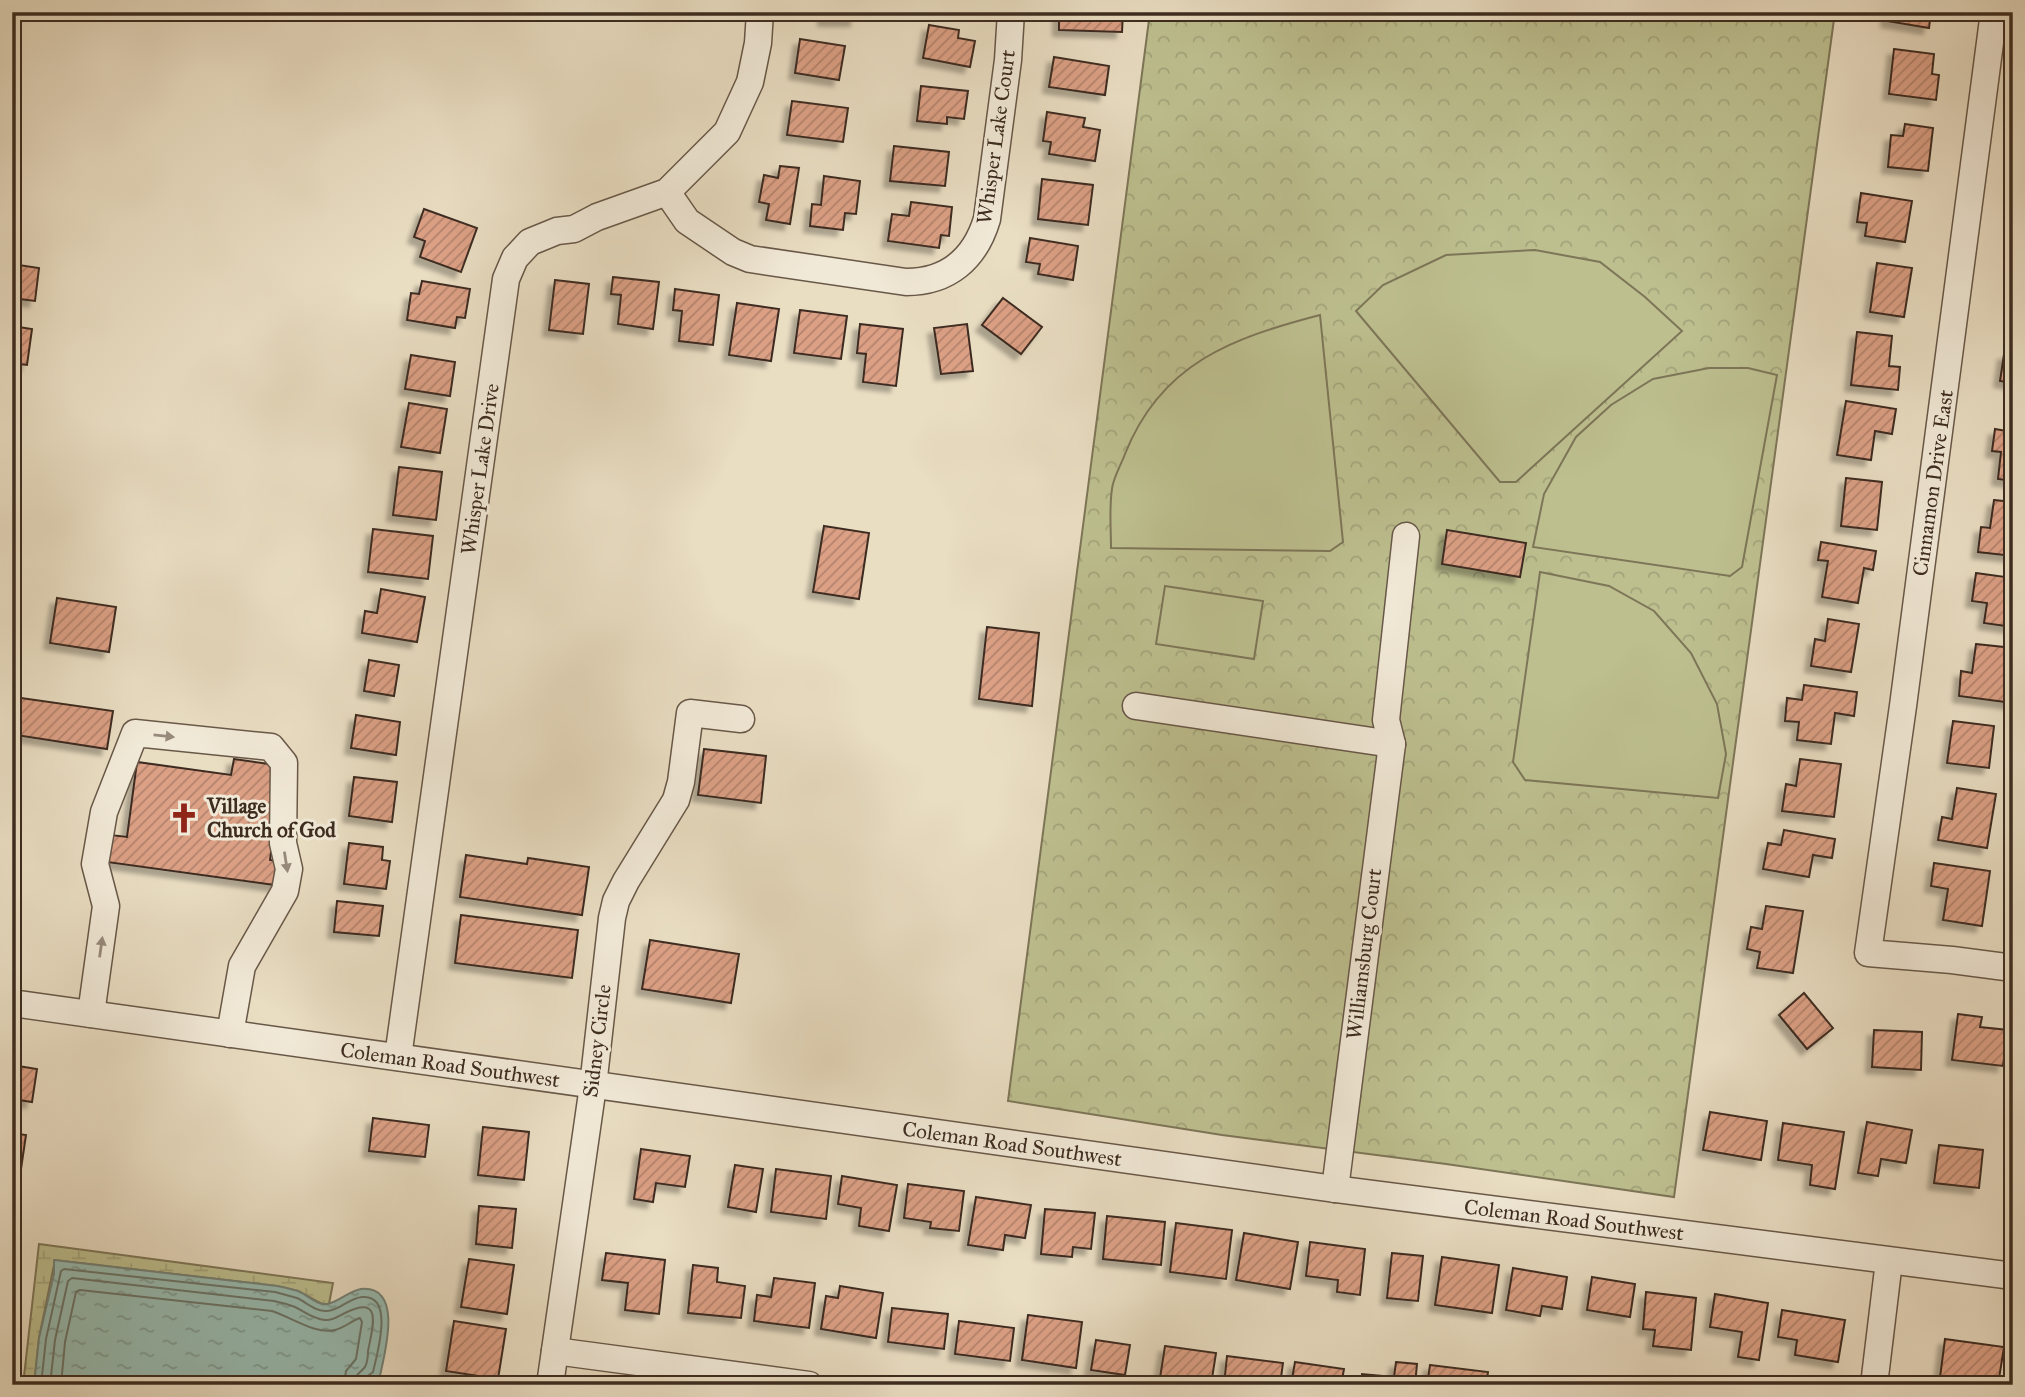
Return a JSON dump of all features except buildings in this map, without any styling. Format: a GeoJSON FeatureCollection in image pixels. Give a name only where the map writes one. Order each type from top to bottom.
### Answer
{"type":"FeatureCollection","features":[{"type":"Feature","properties":{"kind":"street","name":"Whisper Lake Drive"},"geometry":{"type":"LineString","coordinates":[[398,1057],[506,279],[515,258],[537,238],[574,229],[597,217],[667,192],[727,132],[750,82],[758,43],[760,12]]}},
{"type":"Feature","properties":{"kind":"street","name":"Whisper Lake Court"},"geometry":{"type":"LineString","coordinates":[[667,192],[687,221],[733,253],[750,259],[906,282],[923,282],[942,276],[962,264],[982,235],[987,219],[1009,60],[1011,12]]}},
{"type":"Feature","properties":{"kind":"street","name":"Cinnamon Drive East"},"geometry":{"type":"LineString","coordinates":[[1994,12],[1868,953],[2013,968]]}},
{"type":"Feature","properties":{"kind":"street","name":"Williamsburg Court"},"geometry":{"type":"LineString","coordinates":[[1335,1189],[1388,732],[1406,536]]}},
{"type":"Feature","properties":{"kind":"street"},"geometry":{"type":"LineString","coordinates":[[1136,706],[1388,732]]}},
{"type":"Feature","properties":{"kind":"street","name":"Sidney Circle"},"geometry":{"type":"LineString","coordinates":[[550,1385],[593,1086],[616,901],[676,800],[690,713],[741,719]]}},
{"type":"Feature","properties":{"kind":"street"},"geometry":{"type":"LineString","coordinates":[[91,1014],[106,906],[95,864],[104,812],[135,733],[271,747],[284,763],[283,843],[289,869],[285,891],[242,966],[230,1034]]}},
{"type":"Feature","properties":{"kind":"street","name":"Coleman Road Southwest"},"geometry":{"type":"LineString","coordinates":[[12,1003],[1335,1189],[2013,1276]]}},
{"type":"Feature","properties":{"kind":"street"},"geometry":{"type":"LineString","coordinates":[[1874,1385],[1889,1261]]}},
{"type":"Feature","properties":{"kind":"street"},"geometry":{"type":"LineString","coordinates":[[555,1350],[808,1385]]}},
{"type":"Feature","properties":{"kind":"green space"},"geometry":{"type":"Polygon","coordinates":[[[1150,12],[1835,12],[1674,1197],[1222,1135],[1008,1101],[1150,12]]]}},
{"type":"Feature","properties":{"kind":"green space"},"geometry":{"type":"Polygon","coordinates":[[[1535,250],[1600,262],[1645,297],[1682,331],[1516,482],[1500,482],[1356,311],[1383,285],[1446,255],[1535,250]]]}},
{"type":"Feature","properties":{"kind":"green space"},"geometry":{"type":"Polygon","coordinates":[[[1320,315],[1343,542],[1330,551],[1111,548],[1114,480],[1140,423],[1158,397],[1179,376],[1229,345],[1320,315]]]}},
{"type":"Feature","properties":{"kind":"green space"},"geometry":{"type":"Polygon","coordinates":[[[1709,368],[1748,368],[1777,375],[1742,567],[1730,576],[1533,547],[1544,494],[1576,437],[1611,405],[1653,379],[1709,368]]]}},
{"type":"Feature","properties":{"kind":"green space"},"geometry":{"type":"Polygon","coordinates":[[[1540,572],[1609,586],[1654,611],[1691,653],[1717,704],[1726,754],[1718,798],[1525,780],[1513,762],[1540,572]]]}},
{"type":"Feature","properties":{"kind":"green space"},"geometry":{"type":"Polygon","coordinates":[[[1165,586],[1263,601],[1254,659],[1156,644],[1165,586]]]}},
{"type":"Feature","properties":{"kind":"green space"},"geometry":{"type":"Polygon","coordinates":[[[39,1244],[333,1283],[329,1304],[322,1304],[298,1291],[277,1286],[55,1260],[39,1338],[34,1385],[23,1385],[39,1244]]]}},
{"type":"Feature","properties":{"kind":"water"},"geometry":{"type":"Polygon","coordinates":[[[54,1260],[280,1286],[298,1291],[323,1304],[361,1289],[375,1291],[383,1298],[388,1324],[379,1380],[347,1385],[34,1385],[39,1338],[54,1274],[54,1260]]]}},
{"type":"Feature","properties":{"kind":"place","name":"Village Church of God"},"geometry":{"type":"Point","coordinates":[184,818]}}]}
